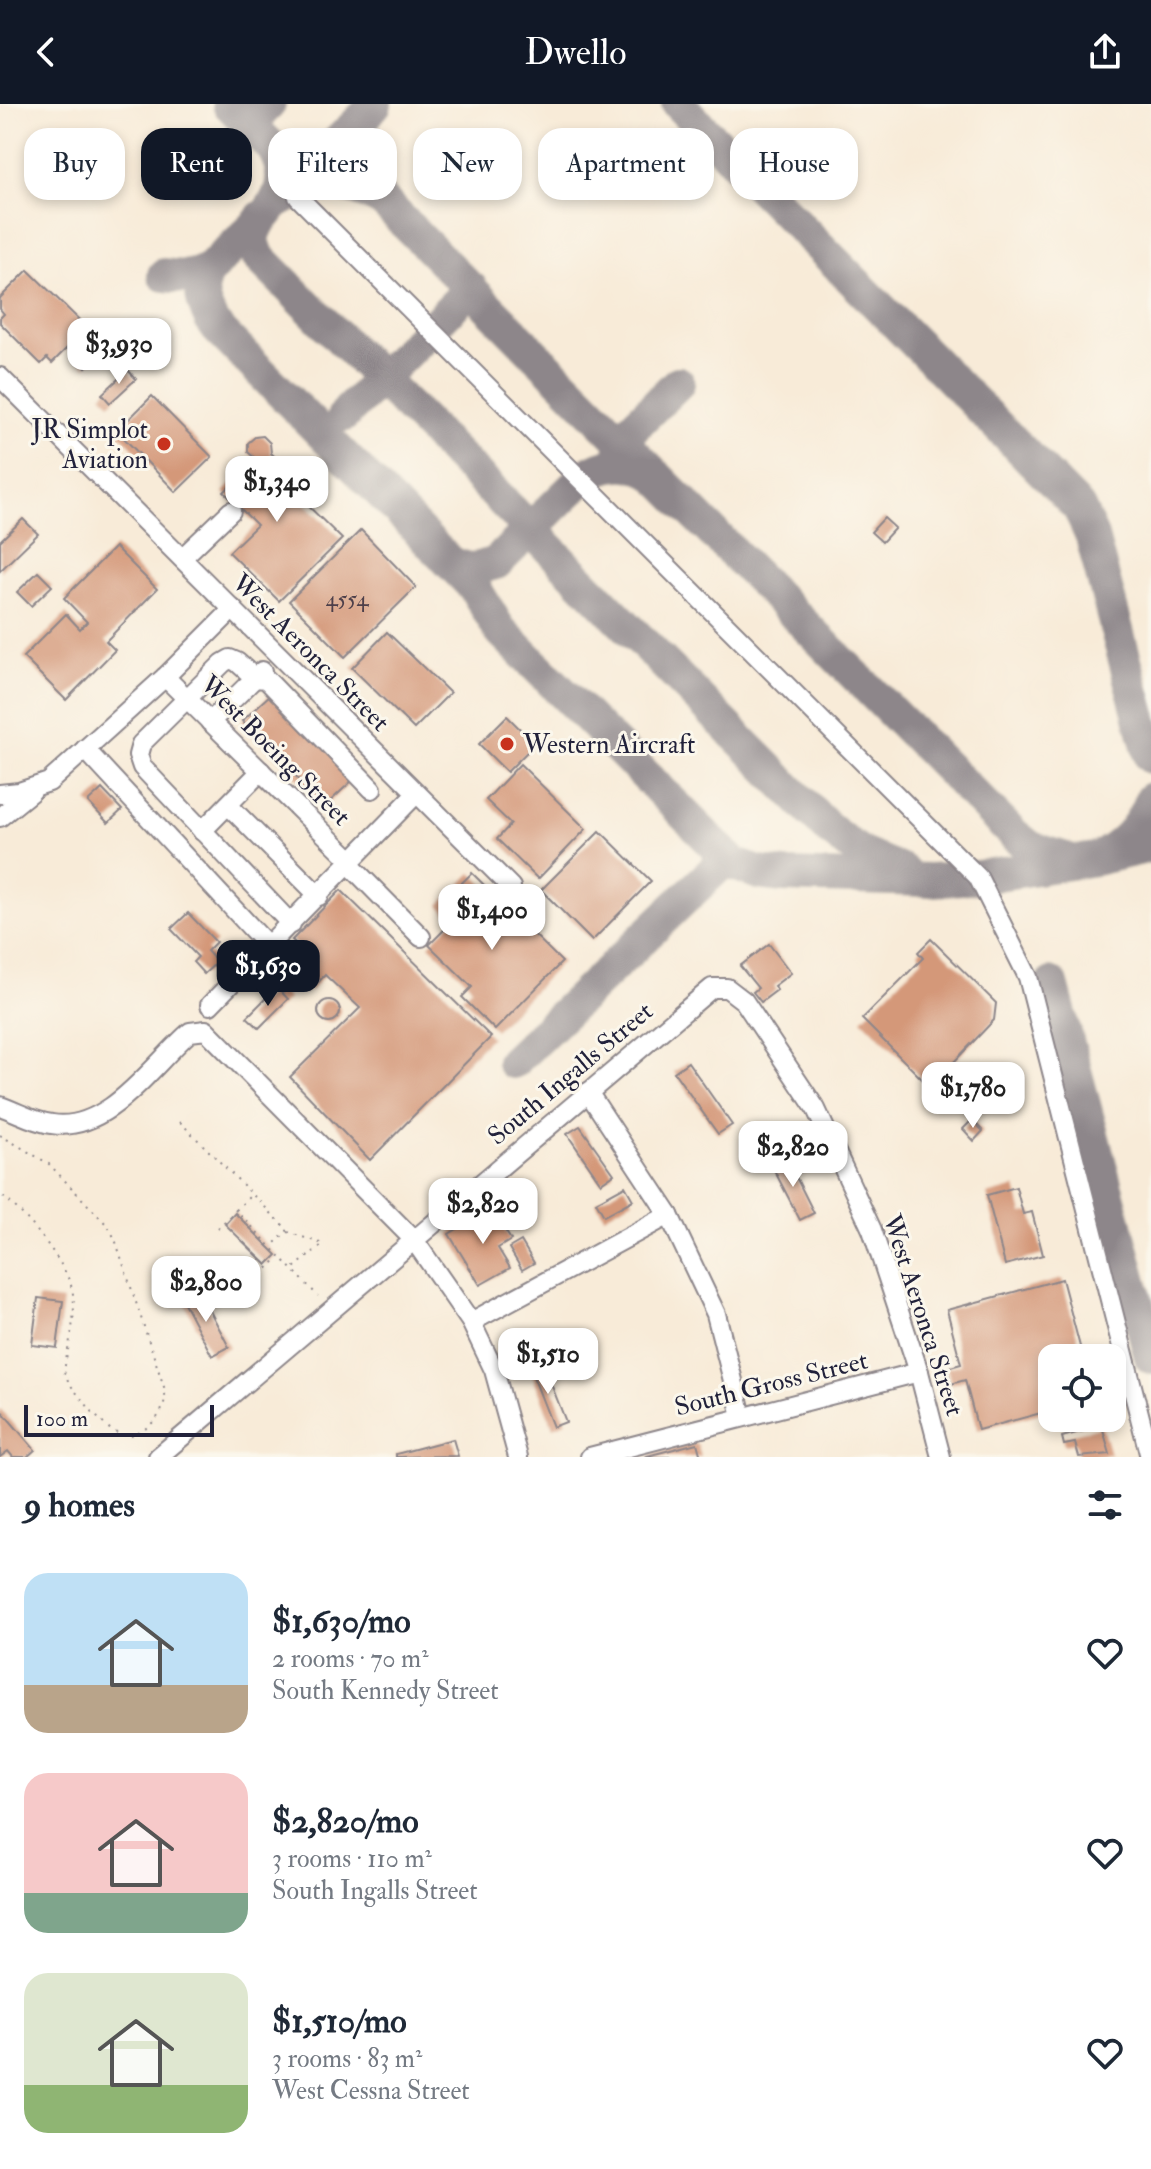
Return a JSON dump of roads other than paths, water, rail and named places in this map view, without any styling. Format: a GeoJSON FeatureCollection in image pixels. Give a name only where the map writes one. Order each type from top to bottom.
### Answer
{"type":"FeatureCollection","features":[{"type":"Feature","properties":{"kind":"street"},"geometry":{"type":"LineString","coordinates":[[301,200],[978,877],[1028,977],[1150,1457]]}},
{"type":"Feature","properties":{"kind":"street","name":"West Aeronca Street"},"geometry":{"type":"LineString","coordinates":[[0,377],[511,887]]}},
{"type":"Feature","properties":{"kind":"street"},"geometry":{"type":"LineString","coordinates":[[182,558],[231,511]]}},
{"type":"Feature","properties":{"kind":"street"},"geometry":{"type":"LineString","coordinates":[[0,794],[49,782],[165,677],[233,609]]}},
{"type":"Feature","properties":{"kind":"street"},"geometry":{"type":"LineString","coordinates":[[210,722],[278,655]]}},
{"type":"Feature","properties":{"kind":"street"},"geometry":{"type":"LineString","coordinates":[[291,924],[142,767],[138,755],[141,744],[230,659],[255,678],[266,679],[372,789]]}},
{"type":"Feature","properties":{"kind":"street","name":"West Boeing Street"},"geometry":{"type":"LineString","coordinates":[[165,677],[261,771],[421,937]]}},
{"type":"Feature","properties":{"kind":"street"},"geometry":{"type":"LineString","coordinates":[[85,749],[269,947]]}},
{"type":"Feature","properties":{"kind":"street"},"geometry":{"type":"LineString","coordinates":[[202,831],[261,771]]}},
{"type":"Feature","properties":{"kind":"street"},"geometry":{"type":"LineString","coordinates":[[0,817],[36,787]]}},
{"type":"Feature","properties":{"kind":"street"},"geometry":{"type":"LineString","coordinates":[[210,1005],[416,794]]}},
{"type":"Feature","properties":{"kind":"street"},"geometry":{"type":"LineString","coordinates":[[228,805],[319,896]]}},
{"type":"Feature","properties":{"kind":"street","name":"South Ingalls Street"},"geometry":{"type":"LineString","coordinates":[[158,1457],[712,988],[727,988]]}},
{"type":"Feature","properties":{"kind":"street","name":"West Aeronca Street"},"geometry":{"type":"LineString","coordinates":[[727,988],[744,1001],[816,1109],[872,1230],[919,1372],[941,1457]]}},
{"type":"Feature","properties":{"kind":"street"},"geometry":{"type":"LineString","coordinates":[[0,1106],[47,1123],[82,1123],[113,1106],[190,1032],[206,1030],[414,1240],[471,1322],[494,1370],[518,1457]]}},
{"type":"Feature","properties":{"kind":"street"},"geometry":{"type":"LineString","coordinates":[[588,1092],[669,1215],[716,1314],[742,1416]]}},
{"type":"Feature","properties":{"kind":"street"},"geometry":{"type":"LineString","coordinates":[[471,1322],[669,1215]]}},
{"type":"Feature","properties":{"kind":"street","name":"South Gross Street"},"geometry":{"type":"LineString","coordinates":[[590,1457],[919,1372]]}},
{"type":"Feature","properties":{"kind":"place","name":"JR Simplot Aviation"},"geometry":{"type":"Point","coordinates":[164,444]}},
{"type":"Feature","properties":{"kind":"place","name":"Western Aircraft"},"geometry":{"type":"Point","coordinates":[507,744]}}]}
